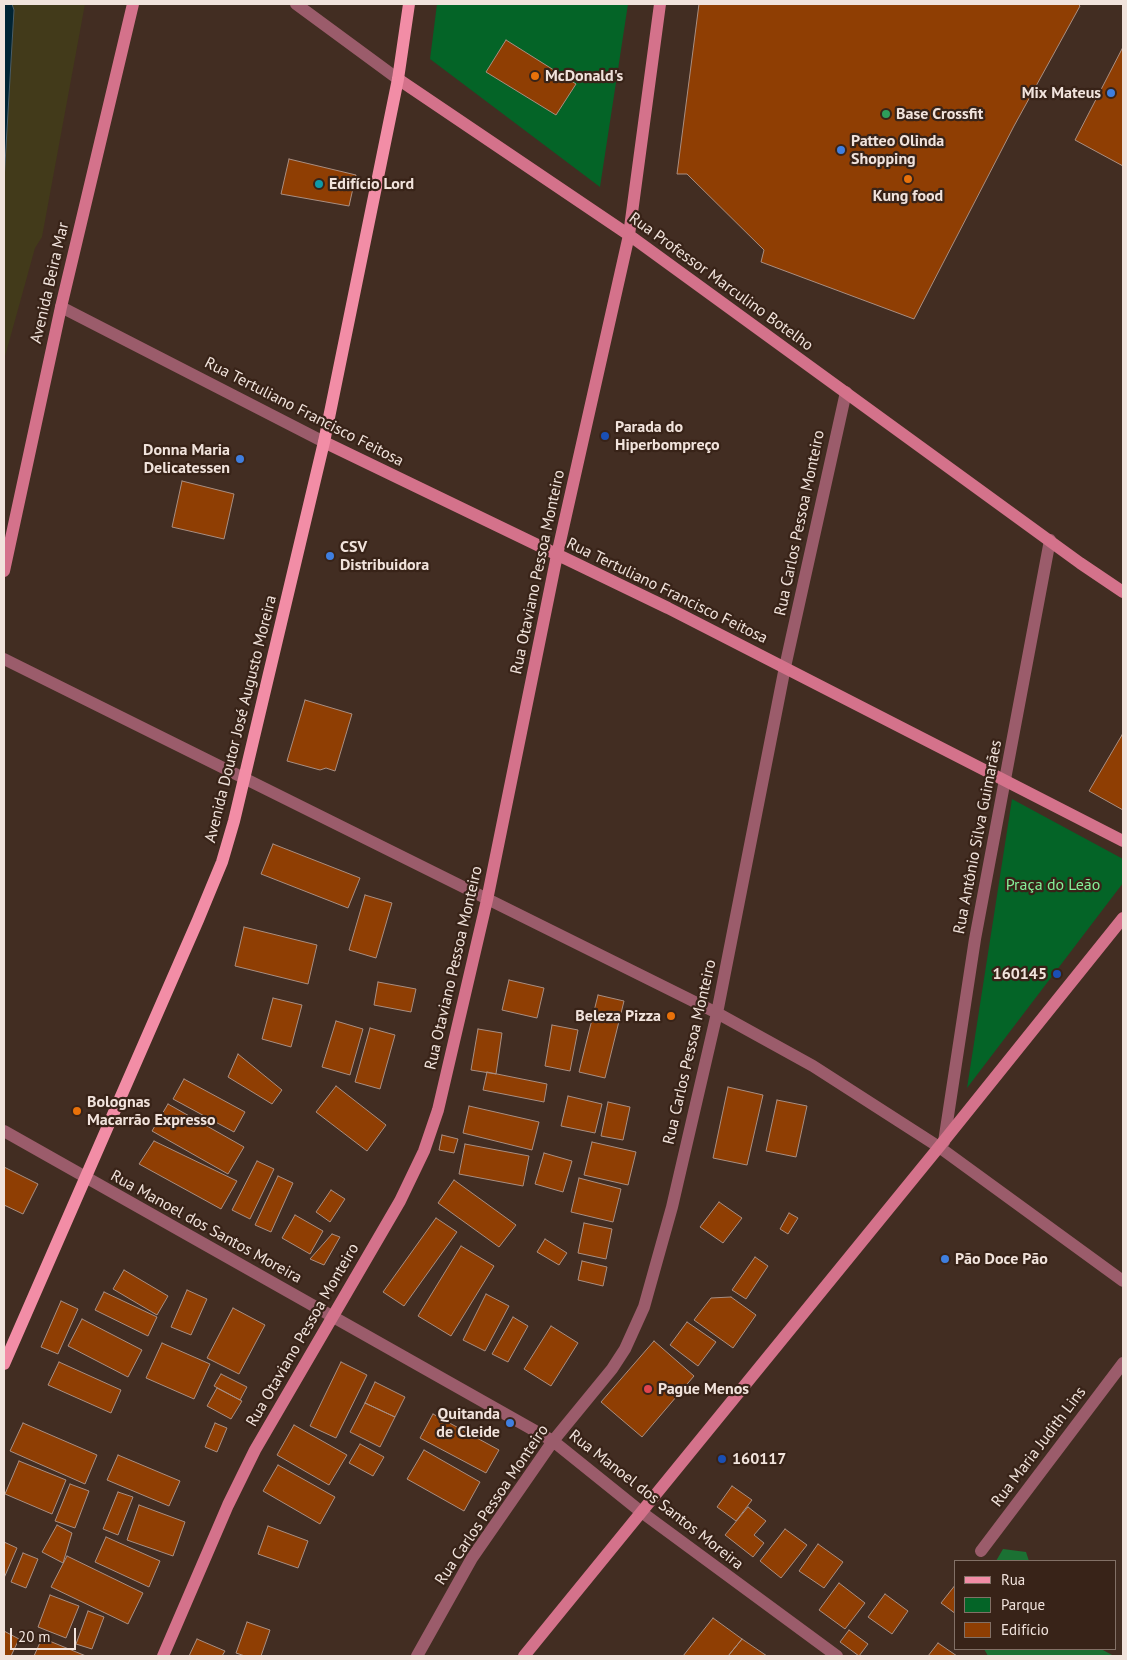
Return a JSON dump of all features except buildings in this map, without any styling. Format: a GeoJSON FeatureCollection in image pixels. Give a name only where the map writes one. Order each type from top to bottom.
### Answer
{"type":"FeatureCollection","features":[{"type":"Feature","properties":{"kind":"main road","name":"Avenida Doutor José Augusto Moreira"},"geometry":{"type":"LineString","coordinates":[[4,1364],[218,870],[246,778],[324,442],[398,79],[409,4]]}},
{"type":"Feature","properties":{"kind":"street","name":"Avenida Beira Mar"},"geometry":{"type":"LineString","coordinates":[[4,571],[61,307],[133,4]]}},
{"type":"Feature","properties":{"kind":"street","name":"Rua Professor Marculino Botelho"},"geometry":{"type":"LineString","coordinates":[[296,4],[398,79],[629,234],[1123,592]]}},
{"type":"Feature","properties":{"kind":"street","name":"Rua Otaviano Pessoa Monteiro"},"geometry":{"type":"LineString","coordinates":[[162,1656],[228,1505],[255,1450],[400,1201],[424,1151],[438,1110],[487,900],[557,555],[629,234],[660,4]]}},
{"type":"Feature","properties":{"kind":"street","name":"Rua Tertuliano Francisco Feitosa"},"geometry":{"type":"LineString","coordinates":[[61,307],[324,442],[785,667],[1005,782],[1123,841]]}},
{"type":"Feature","properties":{"kind":"street","name":"Rua Carlos Pessoa Monteiro"},"geometry":{"type":"LineString","coordinates":[[417,1656],[472,1558],[553,1441],[612,1368],[625,1349],[644,1307],[672,1207],[717,1013],[785,667],[846,392]]}},
{"type":"Feature","properties":{"kind":"street","name":"Rua Antônio Silva Guimarães"},"geometry":{"type":"LineString","coordinates":[[942,1144],[975,939],[1050,540]]}},
{"type":"Feature","properties":{"kind":"street"},"geometry":{"type":"LineString","coordinates":[[4,659],[717,1013],[813,1066],[942,1144],[1123,1281]]}},
{"type":"Feature","properties":{"kind":"street"},"geometry":{"type":"LineString","coordinates":[[524,1656],[942,1144],[1123,918]]}},
{"type":"Feature","properties":{"kind":"street","name":"Rua Manoel dos Santos Moreira"},"geometry":{"type":"LineString","coordinates":[[4,1131],[553,1441],[640,1512],[837,1656]]}},
{"type":"Feature","properties":{"kind":"street","name":"Rua Maria Judith Lins"},"geometry":{"type":"LineString","coordinates":[[981,1551],[1123,1363]]}},
{"type":"Feature","properties":{"kind":"green space"},"geometry":{"type":"Polygon","coordinates":[[[437,4],[628,4],[600,187],[430,59],[437,4]]]}},
{"type":"Feature","properties":{"kind":"green space","name":"Praça do Leão"},"geometry":{"type":"Polygon","coordinates":[[[1012,799],[1123,859],[1123,883],[967,1088],[1012,799]]]}},
{"type":"Feature","properties":{"kind":"green space"},"geometry":{"type":"Polygon","coordinates":[[[1003,1549],[1026,1552],[1029,1560],[997,1560],[1003,1549]]]}},
{"type":"Feature","properties":{"kind":"green space"},"geometry":{"type":"Polygon","coordinates":[[[985,1650],[1103,1650],[1114,1656],[988,1656],[985,1650]]]}},
{"type":"Feature","properties":{"kind":"sand"},"geometry":{"type":"Polygon","coordinates":[[[12,4],[85,4],[42,237],[35,248],[4,360],[4,181],[14,10],[12,4]]]}},
{"type":"Feature","properties":{"kind":"water"},"geometry":{"type":"Polygon","coordinates":[[[4,4],[12,4],[14,10],[4,181],[4,4]]]}},
{"type":"Feature","properties":{"kind":"place","name":"McDonald's"},"geometry":{"type":"Point","coordinates":[535,76]}},
{"type":"Feature","properties":{"kind":"place","name":"Mix Mateus"},"geometry":{"type":"Point","coordinates":[1111,93]}},
{"type":"Feature","properties":{"kind":"place","name":"Base Crossfit"},"geometry":{"type":"Point","coordinates":[886,114]}},
{"type":"Feature","properties":{"kind":"place","name":"Patteo Olinda Shopping"},"geometry":{"type":"Point","coordinates":[841,150]}},
{"type":"Feature","properties":{"kind":"place","name":"Kung food"},"geometry":{"type":"Point","coordinates":[908,179]}},
{"type":"Feature","properties":{"kind":"place","name":"Edifício Lord"},"geometry":{"type":"Point","coordinates":[319,184]}},
{"type":"Feature","properties":{"kind":"place","name":"Parada do Hiperbompreço"},"geometry":{"type":"Point","coordinates":[605,436]}},
{"type":"Feature","properties":{"kind":"place","name":"Donna Maria Delicatessen"},"geometry":{"type":"Point","coordinates":[240,459]}},
{"type":"Feature","properties":{"kind":"place","name":"CSV Distribuidora"},"geometry":{"type":"Point","coordinates":[330,556]}},
{"type":"Feature","properties":{"kind":"place","name":"160145"},"geometry":{"type":"Point","coordinates":[1057,974]}},
{"type":"Feature","properties":{"kind":"place","name":"Beleza Pizza"},"geometry":{"type":"Point","coordinates":[671,1016]}},
{"type":"Feature","properties":{"kind":"place","name":"Bolognas Macarrão Expresso"},"geometry":{"type":"Point","coordinates":[77,1111]}},
{"type":"Feature","properties":{"kind":"place","name":"Pão Doce Pão"},"geometry":{"type":"Point","coordinates":[945,1259]}},
{"type":"Feature","properties":{"kind":"place","name":"Pague Menos"},"geometry":{"type":"Point","coordinates":[648,1389]}},
{"type":"Feature","properties":{"kind":"place","name":"Quitanda de Cleide"},"geometry":{"type":"Point","coordinates":[510,1423]}},
{"type":"Feature","properties":{"kind":"place","name":"160117"},"geometry":{"type":"Point","coordinates":[722,1459]}}]}
